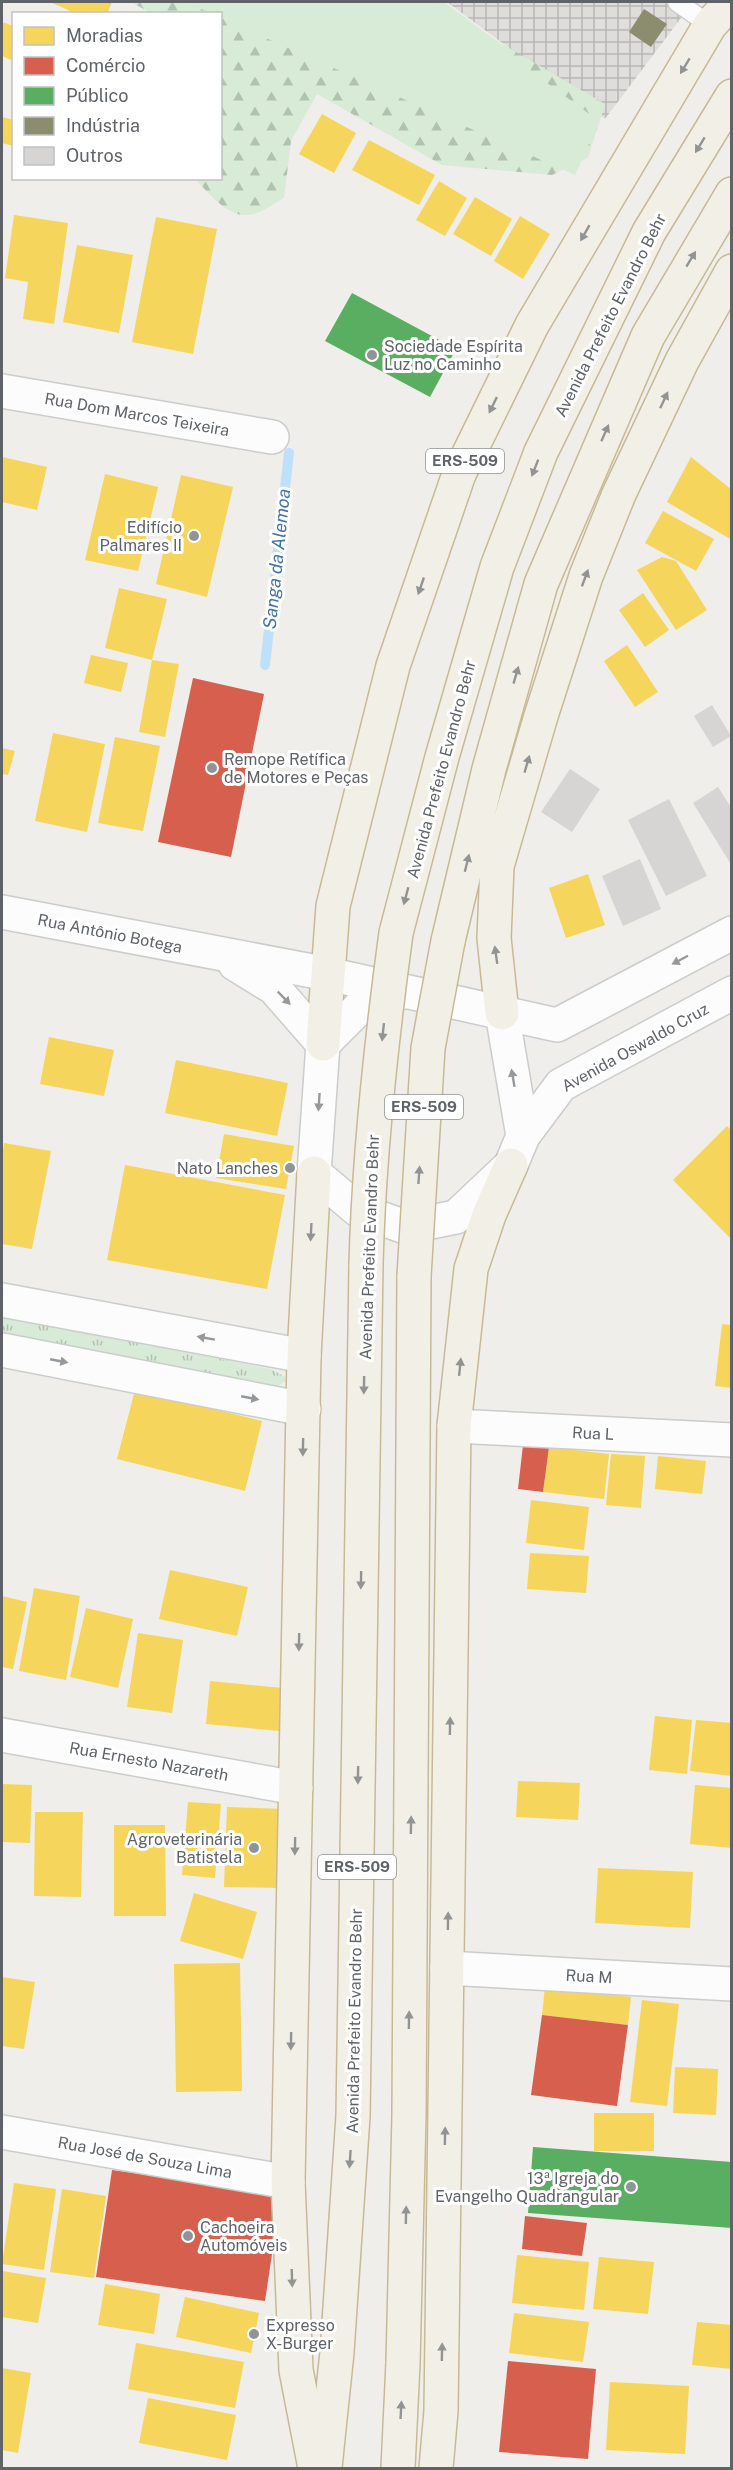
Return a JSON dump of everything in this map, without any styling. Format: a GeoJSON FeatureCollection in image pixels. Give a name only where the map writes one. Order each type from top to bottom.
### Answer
{"type":"FeatureCollection","features":[{"type":"Feature","properties":{"kind":"highway","name":"ERS-509"},"geometry":{"type":"LineString","coordinates":[[323,1044],[333,906],[390,677],[459,474],[532,325],[721,13]]}},
{"type":"Feature","properties":{"kind":"highway","name":"Avenida Prefeito Evandro Behr"},"geometry":{"type":"LineString","coordinates":[[324,2469],[337,2352],[353,2116],[369,1171],[396,933],[442,757],[497,567],[542,452],[649,232],[732,96]]}},
{"type":"Feature","properties":{"kind":"highway","name":"ERS-509"},"geometry":{"type":"LineString","coordinates":[[398,2469],[403,2363],[408,2127],[414,1276],[428,1048],[448,941],[489,769],[541,585],[648,336],[732,194]]}},
{"type":"Feature","properties":{"kind":"highway"},"geometry":{"type":"LineString","coordinates":[[502,1013],[494,938],[497,866],[541,716],[586,576],[619,494],[682,361],[732,271]]}},
{"type":"Feature","properties":{"kind":"highway"},"geometry":{"type":"LineString","coordinates":[[436,2469],[441,2411],[454,1426],[471,1269],[489,1215],[517,1150]]}},
{"type":"Feature","properties":{"kind":"highway","name":"ERS-509"},"geometry":{"type":"LineString","coordinates":[[314,1173],[304,1356],[288,2182],[296,2370],[315,2469]]}},
{"type":"Feature","properties":{"kind":"street","name":"Rua Dom Marcos Teixeira"},"geometry":{"type":"LineString","coordinates":[[2,391],[272,437]]}},
{"type":"Feature","properties":{"kind":"street","name":"Rua Antônio Botega"},"geometry":{"type":"LineString","coordinates":[[2,914],[328,974],[502,1013]]}},
{"type":"Feature","properties":{"kind":"street"},"geometry":{"type":"LineString","coordinates":[[517,1150],[502,1013],[557,1025],[732,933]]}},
{"type":"Feature","properties":{"kind":"street","name":"Rua Antônio Botega"},"geometry":{"type":"LineString","coordinates":[[218,953],[274,988],[323,1044]]}},
{"type":"Feature","properties":{"kind":"street"},"geometry":{"type":"LineString","coordinates":[[323,1044],[364,1003],[405,991]]}},
{"type":"Feature","properties":{"kind":"street","name":"Avenida Oswaldo Cruz"},"geometry":{"type":"LineString","coordinates":[[314,1173],[358,1210],[405,1227],[456,1217],[517,1150],[561,1085],[732,993]]}},
{"type":"Feature","properties":{"kind":"street","name":"ERS-509"},"geometry":{"type":"LineString","coordinates":[[314,1173],[323,1044]]}},
{"type":"Feature","properties":{"kind":"street"},"geometry":{"type":"LineString","coordinates":[[2,1300],[304,1356]]}},
{"type":"Feature","properties":{"kind":"street"},"geometry":{"type":"LineString","coordinates":[[2,1350],[304,1409]]}},
{"type":"Feature","properties":{"kind":"street","name":"Rua L"},"geometry":{"type":"LineString","coordinates":[[454,1426],[732,1440]]}},
{"type":"Feature","properties":{"kind":"street","name":"Rua Ernesto Nazareth"},"geometry":{"type":"LineString","coordinates":[[2,1735],[296,1788]]}},
{"type":"Feature","properties":{"kind":"street","name":"Rua M"},"geometry":{"type":"LineString","coordinates":[[447,1968],[732,1984]]}},
{"type":"Feature","properties":{"kind":"street","name":"Rua José de Souza Lima"},"geometry":{"type":"LineString","coordinates":[[2,2132],[288,2182]]}},
{"type":"Feature","properties":{"kind":"lane"},"geometry":{"type":"LineString","coordinates":[[676,2],[721,13]]}},
{"type":"Feature","properties":{"kind":"shaded area"},"geometry":{"type":"Polygon","coordinates":[[[447,2],[693,2],[605,119],[447,2]]]}},
{"type":"Feature","properties":{"kind":"green space"},"geometry":{"type":"Polygon","coordinates":[[[131,2],[444,2],[497,41],[605,104],[588,158],[552,175],[442,165],[317,94],[291,141],[284,198],[254,214],[237,214],[221,205],[196,180],[222,180],[222,12],[149,12],[131,2]]]}},
{"type":"Feature","properties":{"kind":"green space"},"geometry":{"type":"Polygon","coordinates":[[[185,2],[436,2],[599,121],[575,175],[222,18],[222,12],[209,12],[185,2]]]}},
{"type":"Feature","properties":{"kind":"green space"},"geometry":{"type":"Polygon","coordinates":[[[2,1316],[271,1369],[289,1379],[273,1389],[2,1334],[2,1316]]]}},
{"type":"Feature","properties":{"kind":"building: Moradias"},"geometry":{"type":"Polygon","coordinates":[[[50,2],[112,2],[108,12],[72,12],[50,2]]]}},
{"type":"Feature","properties":{"kind":"building: Moradias"},"geometry":{"type":"Polygon","coordinates":[[[2,22],[12,25],[12,49],[11,60],[2,56],[2,22]]]}},
{"type":"Feature","properties":{"kind":"building: Moradias"},"geometry":{"type":"Polygon","coordinates":[[[322,114],[356,133],[334,173],[299,154],[322,114]]]}},
{"type":"Feature","properties":{"kind":"building: Moradias"},"geometry":{"type":"Polygon","coordinates":[[[2,117],[12,120],[12,146],[2,143],[2,117]]]}},
{"type":"Feature","properties":{"kind":"building: Moradias"},"geometry":{"type":"Polygon","coordinates":[[[369,140],[435,175],[419,205],[352,170],[369,140]]]}},
{"type":"Feature","properties":{"kind":"building: Moradias"},"geometry":{"type":"Polygon","coordinates":[[[439,181],[467,198],[445,236],[416,220],[439,181]]]}},
{"type":"Feature","properties":{"kind":"building: Moradias"},"geometry":{"type":"Polygon","coordinates":[[[475,197],[512,219],[491,256],[453,234],[475,197]]]}},
{"type":"Feature","properties":{"kind":"building: Moradias"},"geometry":{"type":"Polygon","coordinates":[[[14,215],[68,223],[54,324],[23,319],[28,282],[5,278],[14,215]]]}},
{"type":"Feature","properties":{"kind":"building: Moradias"},"geometry":{"type":"Polygon","coordinates":[[[520,216],[550,234],[523,279],[494,261],[520,216]]]}},
{"type":"Feature","properties":{"kind":"building: Moradias"},"geometry":{"type":"Polygon","coordinates":[[[156,217],[217,229],[193,354],[132,342],[156,217]]]}},
{"type":"Feature","properties":{"kind":"building: Moradias"},"geometry":{"type":"Polygon","coordinates":[[[77,245],[133,255],[119,333],[63,322],[77,245]]]}},
{"type":"Feature","properties":{"kind":"building: Moradias"},"geometry":{"type":"Polygon","coordinates":[[[2,457],[47,467],[37,510],[2,502],[2,457]]]}},
{"type":"Feature","properties":{"kind":"building: Moradias"},"geometry":{"type":"Polygon","coordinates":[[[691,457],[732,490],[732,540],[667,502],[691,457]]]}},
{"type":"Feature","properties":{"kind":"building: Moradias"},"geometry":{"type":"Polygon","coordinates":[[[105,474],[158,487],[138,571],[85,560],[105,474]]]}},
{"type":"Feature","properties":{"kind":"building: Moradias","name":"Edifício Palmares II"},"geometry":{"type":"Polygon","coordinates":[[[181,475],[233,487],[207,597],[156,584],[181,475]]]}},
{"type":"Feature","properties":{"kind":"building: Moradias"},"geometry":{"type":"Polygon","coordinates":[[[663,511],[714,539],[696,571],[645,543],[663,511]]]}},
{"type":"Feature","properties":{"kind":"building: Moradias"},"geometry":{"type":"Polygon","coordinates":[[[662,557],[676,561],[707,610],[676,630],[637,570],[662,557]]]}},
{"type":"Feature","properties":{"kind":"building: Moradias"},"geometry":{"type":"Polygon","coordinates":[[[119,588],[167,599],[152,660],[105,648],[119,588]]]}},
{"type":"Feature","properties":{"kind":"building: Moradias"},"geometry":{"type":"Polygon","coordinates":[[[643,593],[669,630],[645,647],[619,610],[643,593]]]}},
{"type":"Feature","properties":{"kind":"building: Moradias"},"geometry":{"type":"Polygon","coordinates":[[[627,645],[658,692],[635,707],[604,661],[627,645]]]}},
{"type":"Feature","properties":{"kind":"building: Moradias"},"geometry":{"type":"Polygon","coordinates":[[[91,655],[128,663],[121,692],[84,683],[91,655]]]}},
{"type":"Feature","properties":{"kind":"building: Moradias"},"geometry":{"type":"Polygon","coordinates":[[[152,660],[179,664],[165,737],[139,732],[152,660]]]}},
{"type":"Feature","properties":{"kind":"building: Moradias"},"geometry":{"type":"Polygon","coordinates":[[[53,733],[105,744],[87,832],[35,821],[53,733]]]}},
{"type":"Feature","properties":{"kind":"building: Moradias"},"geometry":{"type":"Polygon","coordinates":[[[115,737],[160,746],[143,831],[98,823],[115,737]]]}},
{"type":"Feature","properties":{"kind":"building: Moradias"},"geometry":{"type":"Polygon","coordinates":[[[2,748],[15,751],[8,775],[2,774],[2,748]]]}},
{"type":"Feature","properties":{"kind":"building: Moradias"},"geometry":{"type":"Polygon","coordinates":[[[588,874],[605,925],[566,938],[549,888],[588,874]]]}},
{"type":"Feature","properties":{"kind":"building: Moradias"},"geometry":{"type":"Polygon","coordinates":[[[49,1037],[114,1050],[104,1096],[40,1084],[49,1037]]]}},
{"type":"Feature","properties":{"kind":"building: Moradias"},"geometry":{"type":"Polygon","coordinates":[[[176,1060],[288,1083],[277,1136],[165,1113],[176,1060]]]}},
{"type":"Feature","properties":{"kind":"building: Moradias"},"geometry":{"type":"Polygon","coordinates":[[[727,1126],[732,1131],[732,1240],[673,1180],[727,1126]]]}},
{"type":"Feature","properties":{"kind":"building: Moradias"},"geometry":{"type":"Polygon","coordinates":[[[224,1134],[294,1146],[286,1189],[216,1178],[224,1134]]]}},
{"type":"Feature","properties":{"kind":"building: Moradias"},"geometry":{"type":"Polygon","coordinates":[[[4,1143],[51,1151],[32,1249],[2,1244],[4,1143]]]}},
{"type":"Feature","properties":{"kind":"building: Moradias"},"geometry":{"type":"Polygon","coordinates":[[[125,1165],[285,1195],[267,1289],[107,1260],[125,1165]]]}},
{"type":"Feature","properties":{"kind":"building: Moradias"},"geometry":{"type":"Polygon","coordinates":[[[722,1324],[732,1325],[732,1388],[715,1386],[722,1324]]]}},
{"type":"Feature","properties":{"kind":"building: Moradias"},"geometry":{"type":"Polygon","coordinates":[[[135,1390],[262,1421],[245,1491],[117,1459],[135,1390]]]}},
{"type":"Feature","properties":{"kind":"building: Moradias"},"geometry":{"type":"Polygon","coordinates":[[[549,1447],[609,1454],[604,1499],[543,1492],[549,1447]]]}},
{"type":"Feature","properties":{"kind":"building: Moradias"},"geometry":{"type":"Polygon","coordinates":[[[611,1454],[645,1456],[641,1508],[606,1505],[611,1454]]]}},
{"type":"Feature","properties":{"kind":"building: Moradias"},"geometry":{"type":"Polygon","coordinates":[[[658,1456],[706,1461],[702,1494],[655,1489],[658,1456]]]}},
{"type":"Feature","properties":{"kind":"building: Moradias"},"geometry":{"type":"Polygon","coordinates":[[[531,1500],[589,1507],[584,1550],[526,1543],[531,1500]]]}},
{"type":"Feature","properties":{"kind":"building: Moradias"},"geometry":{"type":"Polygon","coordinates":[[[530,1553],[589,1556],[586,1593],[527,1589],[530,1553]]]}},
{"type":"Feature","properties":{"kind":"building: Moradias"},"geometry":{"type":"Polygon","coordinates":[[[170,1570],[248,1587],[237,1636],[159,1619],[170,1570]]]}},
{"type":"Feature","properties":{"kind":"building: Moradias"},"geometry":{"type":"Polygon","coordinates":[[[34,1588],[80,1596],[66,1680],[19,1671],[34,1588]]]}},
{"type":"Feature","properties":{"kind":"building: Moradias"},"geometry":{"type":"Polygon","coordinates":[[[2,1596],[27,1602],[13,1669],[2,1667],[2,1596]]]}},
{"type":"Feature","properties":{"kind":"building: Moradias"},"geometry":{"type":"Polygon","coordinates":[[[86,1608],[133,1619],[118,1688],[70,1677],[86,1608]]]}},
{"type":"Feature","properties":{"kind":"building: Moradias"},"geometry":{"type":"Polygon","coordinates":[[[138,1633],[183,1640],[172,1713],[127,1707],[138,1633]]]}},
{"type":"Feature","properties":{"kind":"building: Moradias"},"geometry":{"type":"Polygon","coordinates":[[[210,1681],[283,1688],[279,1731],[206,1724],[210,1681]]]}},
{"type":"Feature","properties":{"kind":"building: Moradias"},"geometry":{"type":"Polygon","coordinates":[[[655,1716],[692,1720],[687,1774],[649,1770],[655,1716]]]}},
{"type":"Feature","properties":{"kind":"building: Moradias"},"geometry":{"type":"Polygon","coordinates":[[[696,1720],[732,1723],[732,1776],[690,1771],[696,1720]]]}},
{"type":"Feature","properties":{"kind":"building: Moradias"},"geometry":{"type":"Polygon","coordinates":[[[518,1781],[580,1783],[578,1820],[516,1817],[518,1781]]]}},
{"type":"Feature","properties":{"kind":"building: Moradias"},"geometry":{"type":"Polygon","coordinates":[[[2,1784],[32,1785],[30,1843],[2,1842],[2,1784]]]}},
{"type":"Feature","properties":{"kind":"building: Moradias"},"geometry":{"type":"Polygon","coordinates":[[[695,1785],[732,1788],[732,1848],[690,1844],[695,1785]]]}},
{"type":"Feature","properties":{"kind":"building: Moradias"},"geometry":{"type":"Polygon","coordinates":[[[188,1802],[221,1804],[215,1878],[182,1875],[188,1802]]]}},
{"type":"Feature","properties":{"kind":"building: Moradias","name":"Agroveterinária Batistela"},"geometry":{"type":"Polygon","coordinates":[[[227,1807],[285,1809],[281,1888],[224,1887],[227,1807]]]}},
{"type":"Feature","properties":{"kind":"building: Moradias"},"geometry":{"type":"Polygon","coordinates":[[[35,1812],[83,1812],[81,1897],[34,1896],[35,1812]]]}},
{"type":"Feature","properties":{"kind":"building: Moradias"},"geometry":{"type":"Polygon","coordinates":[[[114,1825],[165,1825],[166,1916],[114,1916],[114,1825]]]}},
{"type":"Feature","properties":{"kind":"building: Moradias"},"geometry":{"type":"Polygon","coordinates":[[[598,1868],[693,1872],[690,1928],[595,1923],[598,1868]]]}},
{"type":"Feature","properties":{"kind":"building: Moradias"},"geometry":{"type":"Polygon","coordinates":[[[194,1893],[257,1912],[243,1959],[180,1941],[194,1893]]]}},
{"type":"Feature","properties":{"kind":"building: Moradias"},"geometry":{"type":"Polygon","coordinates":[[[240,1963],[242,2091],[176,2092],[174,1964],[240,1963]]]}},
{"type":"Feature","properties":{"kind":"building: Moradias"},"geometry":{"type":"Polygon","coordinates":[[[2,1977],[35,1982],[24,2049],[2,2046],[2,1977]]]}},
{"type":"Feature","properties":{"kind":"building: Moradias"},"geometry":{"type":"Polygon","coordinates":[[[545,1987],[631,1997],[628,2025],[542,2015],[545,1987]]]}},
{"type":"Feature","properties":{"kind":"building: Moradias"},"geometry":{"type":"Polygon","coordinates":[[[642,2000],[679,2004],[667,2106],[630,2102],[642,2000]]]}},
{"type":"Feature","properties":{"kind":"building: Moradias"},"geometry":{"type":"Polygon","coordinates":[[[675,2067],[718,2069],[716,2115],[673,2113],[675,2067]]]}},
{"type":"Feature","properties":{"kind":"building: Moradias"},"geometry":{"type":"Polygon","coordinates":[[[594,2113],[654,2113],[654,2151],[594,2151],[594,2113]]]}},
{"type":"Feature","properties":{"kind":"building: Moradias"},"geometry":{"type":"Polygon","coordinates":[[[14,2183],[56,2189],[44,2270],[2,2264],[14,2183]]]}},
{"type":"Feature","properties":{"kind":"building: Moradias"},"geometry":{"type":"Polygon","coordinates":[[[62,2189],[106,2196],[94,2278],[50,2272],[62,2189]]]}},
{"type":"Feature","properties":{"kind":"building: Moradias"},"geometry":{"type":"Polygon","coordinates":[[[517,2255],[589,2262],[584,2310],[512,2303],[517,2255]]]}},
{"type":"Feature","properties":{"kind":"building: Moradias"},"geometry":{"type":"Polygon","coordinates":[[[599,2257],[654,2262],[648,2314],[593,2309],[599,2257]]]}},
{"type":"Feature","properties":{"kind":"building: Moradias"},"geometry":{"type":"Polygon","coordinates":[[[2,2271],[46,2278],[38,2323],[2,2317],[2,2271]]]}},
{"type":"Feature","properties":{"kind":"building: Moradias"},"geometry":{"type":"Polygon","coordinates":[[[105,2284],[160,2294],[154,2334],[98,2325],[105,2284]]]}},
{"type":"Feature","properties":{"kind":"building: Moradias"},"geometry":{"type":"Polygon","coordinates":[[[185,2297],[259,2313],[251,2353],[176,2337],[185,2297]]]}},
{"type":"Feature","properties":{"kind":"building: Moradias"},"geometry":{"type":"Polygon","coordinates":[[[514,2313],[589,2322],[583,2362],[509,2353],[514,2313]]]}},
{"type":"Feature","properties":{"kind":"building: Moradias"},"geometry":{"type":"Polygon","coordinates":[[[697,2322],[732,2325],[732,2369],[692,2365],[697,2322]]]}},
{"type":"Feature","properties":{"kind":"building: Moradias"},"geometry":{"type":"Polygon","coordinates":[[[136,2343],[244,2362],[235,2408],[128,2389],[136,2343]]]}},
{"type":"Feature","properties":{"kind":"building: Moradias"},"geometry":{"type":"Polygon","coordinates":[[[2,2368],[31,2373],[18,2453],[2,2450],[2,2368]]]}},
{"type":"Feature","properties":{"kind":"building: Moradias"},"geometry":{"type":"Polygon","coordinates":[[[610,2382],[689,2386],[685,2454],[606,2450],[610,2382]]]}},
{"type":"Feature","properties":{"kind":"building: Moradias"},"geometry":{"type":"Polygon","coordinates":[[[148,2398],[236,2415],[227,2460],[139,2443],[148,2398]]]}},
{"type":"Feature","properties":{"kind":"building: Comércio","name":"Remope Retífica de Motores e Peças"},"geometry":{"type":"Polygon","coordinates":[[[193,678],[264,694],[231,857],[158,842],[193,678]]]}},
{"type":"Feature","properties":{"kind":"building: Comércio"},"geometry":{"type":"Polygon","coordinates":[[[523,1445],[549,1447],[543,1492],[518,1489],[523,1445]]]}},
{"type":"Feature","properties":{"kind":"building: Comércio"},"geometry":{"type":"Polygon","coordinates":[[[542,2015],[628,2025],[617,2106],[531,2095],[542,2015]]]}},
{"type":"Feature","properties":{"kind":"building: Comércio","name":"Cachoeira Automóveis"},"geometry":{"type":"Polygon","coordinates":[[[112,2170],[281,2194],[265,2301],[96,2277],[112,2170]]]}},
{"type":"Feature","properties":{"kind":"building: Comércio"},"geometry":{"type":"Polygon","coordinates":[[[525,2216],[587,2223],[582,2256],[522,2249],[525,2216]]]}},
{"type":"Feature","properties":{"kind":"building: Comércio"},"geometry":{"type":"Polygon","coordinates":[[[508,2361],[596,2369],[588,2459],[499,2452],[508,2361]]]}},
{"type":"Feature","properties":{"kind":"building: Público"},"geometry":{"type":"Polygon","coordinates":[[[352,293],[456,349],[430,397],[325,341],[352,293]]]}},
{"type":"Feature","properties":{"kind":"building: Público","name":"13ª Igreja do Evangelho Quadrangular"},"geometry":{"type":"Polygon","coordinates":[[[533,2147],[732,2162],[732,2228],[528,2213],[533,2147]]]}},
{"type":"Feature","properties":{"kind":"building: Indústria"},"geometry":{"type":"Polygon","coordinates":[[[644,9],[667,24],[651,47],[629,32],[644,9]]]}},
{"type":"Feature","properties":{"kind":"building: Outros"},"geometry":{"type":"Polygon","coordinates":[[[712,705],[731,736],[713,747],[694,716],[712,705]]]}},
{"type":"Feature","properties":{"kind":"building: Outros"},"geometry":{"type":"Polygon","coordinates":[[[570,769],[600,789],[572,832],[541,812],[570,769]]]}},
{"type":"Feature","properties":{"kind":"building: Outros"},"geometry":{"type":"Polygon","coordinates":[[[718,787],[732,809],[732,866],[693,803],[718,787]]]}},
{"type":"Feature","properties":{"kind":"building: Outros"},"geometry":{"type":"Polygon","coordinates":[[[669,799],[707,876],[666,896],[628,820],[669,799]]]}},
{"type":"Feature","properties":{"kind":"building: Outros"},"geometry":{"type":"Polygon","coordinates":[[[640,859],[661,909],[623,926],[602,876],[640,859]]]}},
{"type":"Feature","properties":{"kind":"waterway","name":"Sanga da Alemoa"},"geometry":{"type":"LineString","coordinates":[[265,665],[289,453]]}},
{"type":"Feature","properties":{"kind":"place","name":"Sociedade Espírita Luz no Caminho"},"geometry":{"type":"Point","coordinates":[372,355]}},
{"type":"Feature","properties":{"kind":"place","name":"Edifício Palmares II"},"geometry":{"type":"Point","coordinates":[194,536]}},
{"type":"Feature","properties":{"kind":"place","name":"Remope Retífica de Motores e Peças"},"geometry":{"type":"Point","coordinates":[212,768]}},
{"type":"Feature","properties":{"kind":"place","name":"Nato Lanches"},"geometry":{"type":"Point","coordinates":[290,1168]}},
{"type":"Feature","properties":{"kind":"place","name":"Agroveterinária Batistela"},"geometry":{"type":"Point","coordinates":[254,1848]}},
{"type":"Feature","properties":{"kind":"place","name":"13ª Igreja do Evangelho Quadrangular"},"geometry":{"type":"Point","coordinates":[631,2187]}},
{"type":"Feature","properties":{"kind":"place","name":"Cachoeira Automóveis"},"geometry":{"type":"Point","coordinates":[188,2236]}},
{"type":"Feature","properties":{"kind":"place","name":"Expresso X-Burger"},"geometry":{"type":"Point","coordinates":[254,2334]}}]}
